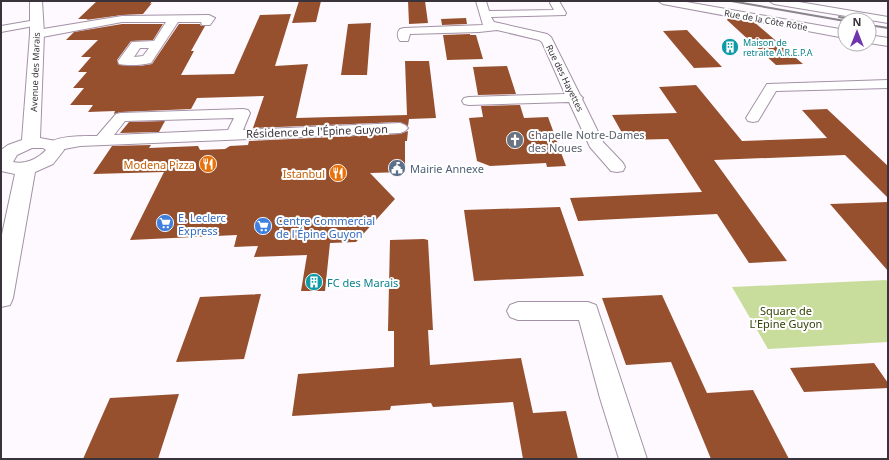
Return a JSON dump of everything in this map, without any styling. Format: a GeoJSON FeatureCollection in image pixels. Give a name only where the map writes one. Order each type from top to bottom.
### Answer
{"type":"FeatureCollection","features":[{"type":"Feature","properties":{"kind":"street","name":"Avenue des Marais"},"geometry":{"type":"LineString","coordinates":[[31,144],[36,1]]}},
{"type":"Feature","properties":{"kind":"street"},"geometry":{"type":"LineString","coordinates":[[481,1],[487,23],[496,27]]}},
{"type":"Feature","properties":{"kind":"street","name":"Rue de la Côte Rôtie"},"geometry":{"type":"LineString","coordinates":[[663,1],[837,33]]}},
{"type":"Feature","properties":{"kind":"street"},"geometry":{"type":"LineString","coordinates":[[774,1],[888,20]]}},
{"type":"Feature","properties":{"kind":"street"},"geometry":{"type":"LineString","coordinates":[[484,14],[561,13],[554,3]]}},
{"type":"Feature","properties":{"kind":"street"},"geometry":{"type":"LineString","coordinates":[[1,29],[36,29],[122,19],[209,18],[206,23]]}},
{"type":"Feature","properties":{"kind":"street"},"geometry":{"type":"LineString","coordinates":[[124,76],[135,60],[124,61],[136,45],[158,44],[174,19]]}},
{"type":"Feature","properties":{"kind":"street","name":"Rue des Hayettes"},"geometry":{"type":"LineString","coordinates":[[404,38],[404,32],[496,27],[543,37],[547,40],[576,98],[596,144],[617,167]]}},
{"type":"Feature","properties":{"kind":"street"},"geometry":{"type":"LineString","coordinates":[[877,40],[888,42]]}},
{"type":"Feature","properties":{"kind":"street"},"geometry":{"type":"LineString","coordinates":[[753,118],[772,87],[888,84]]}},
{"type":"Feature","properties":{"kind":"street"},"geometry":{"type":"LineString","coordinates":[[469,102],[576,98]]}},
{"type":"Feature","properties":{"kind":"street","name":"Résidence de l'Épine Guyon"},"geometry":{"type":"LineString","coordinates":[[102,140],[121,117],[243,113],[234,134]]}},
{"type":"Feature","properties":{"kind":"street","name":"Résidence de l'Épine Guyon"},"geometry":{"type":"LineString","coordinates":[[54,146],[63,143],[102,140],[400,128]]}},
{"type":"Feature","properties":{"kind":"street"},"geometry":{"type":"LineString","coordinates":[[45,143],[54,146],[53,154],[43,162],[26,168],[12,168],[4,165],[3,158],[18,148],[31,144],[45,143]]}},
{"type":"Feature","properties":{"kind":"street"},"geometry":{"type":"LineString","coordinates":[[1,298],[26,168]]}},
{"type":"Feature","properties":{"kind":"street"},"geometry":{"type":"LineString","coordinates":[[518,311],[588,311],[613,398],[633,459]]}},
{"type":"Feature","properties":{"kind":"green space","name":"Square de L'Epine Guyon"},"geometry":{"type":"Polygon","coordinates":[[[886,280],[888,282],[888,342],[768,349],[732,287],[886,280]]]}},
{"type":"Feature","properties":{"kind":"building"},"geometry":{"type":"Polygon","coordinates":[[[97,1],[152,1],[150,4],[152,3],[143,14],[122,15],[86,20],[88,19],[78,19],[97,1]]]}},
{"type":"Feature","properties":{"kind":"building"},"geometry":{"type":"Polygon","coordinates":[[[299,1],[321,1],[316,22],[292,23],[299,1]]]}},
{"type":"Feature","properties":{"kind":"building"},"geometry":{"type":"Polygon","coordinates":[[[408,1],[425,1],[428,23],[409,24],[408,1]]]}},
{"type":"Feature","properties":{"kind":"building"},"geometry":{"type":"Polygon","coordinates":[[[291,14],[275,66],[308,64],[296,118],[407,115],[405,61],[429,61],[436,118],[409,119],[408,126],[400,122],[253,128],[264,96],[197,98],[191,109],[121,112],[114,114],[115,111],[88,112],[93,105],[70,105],[84,88],[73,88],[87,72],[78,72],[91,57],[81,57],[98,40],[66,40],[74,32],[122,24],[163,24],[153,40],[131,41],[117,60],[119,65],[140,66],[152,64],[179,24],[200,24],[201,26],[205,26],[191,51],[194,51],[181,75],[234,74],[260,15],[291,14]]]}},
{"type":"Feature","properties":{"kind":"building"},"geometry":{"type":"Polygon","coordinates":[[[466,18],[467,24],[442,25],[441,19],[466,18]]]}},
{"type":"Feature","properties":{"kind":"building"},"geometry":{"type":"Polygon","coordinates":[[[728,18],[754,22],[803,64],[776,65],[727,20],[728,18]]]}},
{"type":"Feature","properties":{"kind":"building"},"geometry":{"type":"Polygon","coordinates":[[[371,23],[367,75],[341,75],[348,24],[371,23]]]}},
{"type":"Feature","properties":{"kind":"building"},"geometry":{"type":"Polygon","coordinates":[[[687,30],[722,67],[694,68],[663,31],[687,30]]]}},
{"type":"Feature","properties":{"kind":"building"},"geometry":{"type":"Polygon","coordinates":[[[443,35],[476,35],[483,59],[447,60],[443,35]]]}},
{"type":"Feature","properties":{"kind":"building"},"geometry":{"type":"Polygon","coordinates":[[[507,66],[516,94],[478,95],[473,67],[507,66]]]}},
{"type":"Feature","properties":{"kind":"building"},"geometry":{"type":"Polygon","coordinates":[[[696,85],[742,141],[827,138],[802,110],[827,109],[888,166],[888,198],[845,155],[714,160],[787,261],[749,263],[717,214],[578,221],[570,198],[702,192],[668,139],[626,140],[612,115],[677,113],[659,87],[696,85]]]}},
{"type":"Feature","properties":{"kind":"building","name":"Chapelle Notre-Dames des Noues"},"geometry":{"type":"Polygon","coordinates":[[[520,105],[524,118],[548,117],[566,166],[547,167],[546,163],[490,166],[477,161],[469,118],[483,117],[481,106],[520,105]]]}},
{"type":"Feature","properties":{"kind":"building"},"geometry":{"type":"Polygon","coordinates":[[[165,121],[159,132],[120,133],[129,122],[165,121]]]}},
{"type":"Feature","properties":{"kind":"building"},"geometry":{"type":"Polygon","coordinates":[[[408,131],[407,141],[405,141],[405,172],[370,173],[395,199],[356,242],[330,243],[325,291],[301,291],[307,255],[254,257],[258,246],[234,247],[237,235],[130,240],[164,172],[93,174],[112,146],[110,146],[151,145],[149,148],[198,146],[200,150],[225,149],[230,146],[248,145],[249,141],[400,134],[408,131]]]}},
{"type":"Feature","properties":{"kind":"building"},"geometry":{"type":"Polygon","coordinates":[[[888,202],[888,271],[830,204],[888,202]]]}},
{"type":"Feature","properties":{"kind":"building"},"geometry":{"type":"Polygon","coordinates":[[[560,207],[584,276],[474,281],[464,210],[560,207]]]}},
{"type":"Feature","properties":{"kind":"building"},"geometry":{"type":"Polygon","coordinates":[[[390,240],[428,240],[433,330],[428,330],[430,365],[521,358],[533,413],[566,411],[578,459],[523,459],[513,402],[433,407],[431,403],[391,406],[390,410],[292,416],[298,374],[394,367],[394,331],[388,331],[390,240]]]}},
{"type":"Feature","properties":{"kind":"building"},"geometry":{"type":"Polygon","coordinates":[[[261,294],[244,359],[176,362],[200,297],[261,294]]]}},
{"type":"Feature","properties":{"kind":"building"},"geometry":{"type":"Polygon","coordinates":[[[662,295],[707,393],[753,390],[789,459],[711,459],[671,362],[626,365],[602,298],[662,295]]]}},
{"type":"Feature","properties":{"kind":"building"},"geometry":{"type":"Polygon","coordinates":[[[874,363],[888,383],[888,388],[804,392],[790,368],[874,363]]]}},
{"type":"Feature","properties":{"kind":"building"},"geometry":{"type":"Polygon","coordinates":[[[179,394],[158,459],[83,459],[110,398],[179,394]]]}},
{"type":"Feature","properties":{"kind":"railway"},"geometry":{"type":"LineString","coordinates":[[731,1],[837,20]]}},
{"type":"Feature","properties":{"kind":"railway"},"geometry":{"type":"LineString","coordinates":[[877,26],[888,28]]}},
{"type":"Feature","properties":{"kind":"place","name":"Maison de retraite A.R.E.P.A"},"geometry":{"type":"Point","coordinates":[730,47]}},
{"type":"Feature","properties":{"kind":"place","name":"Chapelle Notre-Dames des Noues"},"geometry":{"type":"Point","coordinates":[515,140]}},
{"type":"Feature","properties":{"kind":"place","name":"Modena Pizza"},"geometry":{"type":"Point","coordinates":[208,164]}},
{"type":"Feature","properties":{"kind":"place","name":"Mairie Annexe"},"geometry":{"type":"Point","coordinates":[397,168]}},
{"type":"Feature","properties":{"kind":"place","name":"Istanbul"},"geometry":{"type":"Point","coordinates":[338,173]}},
{"type":"Feature","properties":{"kind":"place","name":"E. Leclerc Express"},"geometry":{"type":"Point","coordinates":[165,223]}},
{"type":"Feature","properties":{"kind":"place","name":"Centre Commercial de l'Épine Guyon"},"geometry":{"type":"Point","coordinates":[263,226]}},
{"type":"Feature","properties":{"kind":"place","name":"FC des Marais"},"geometry":{"type":"Point","coordinates":[314,282]}}]}
